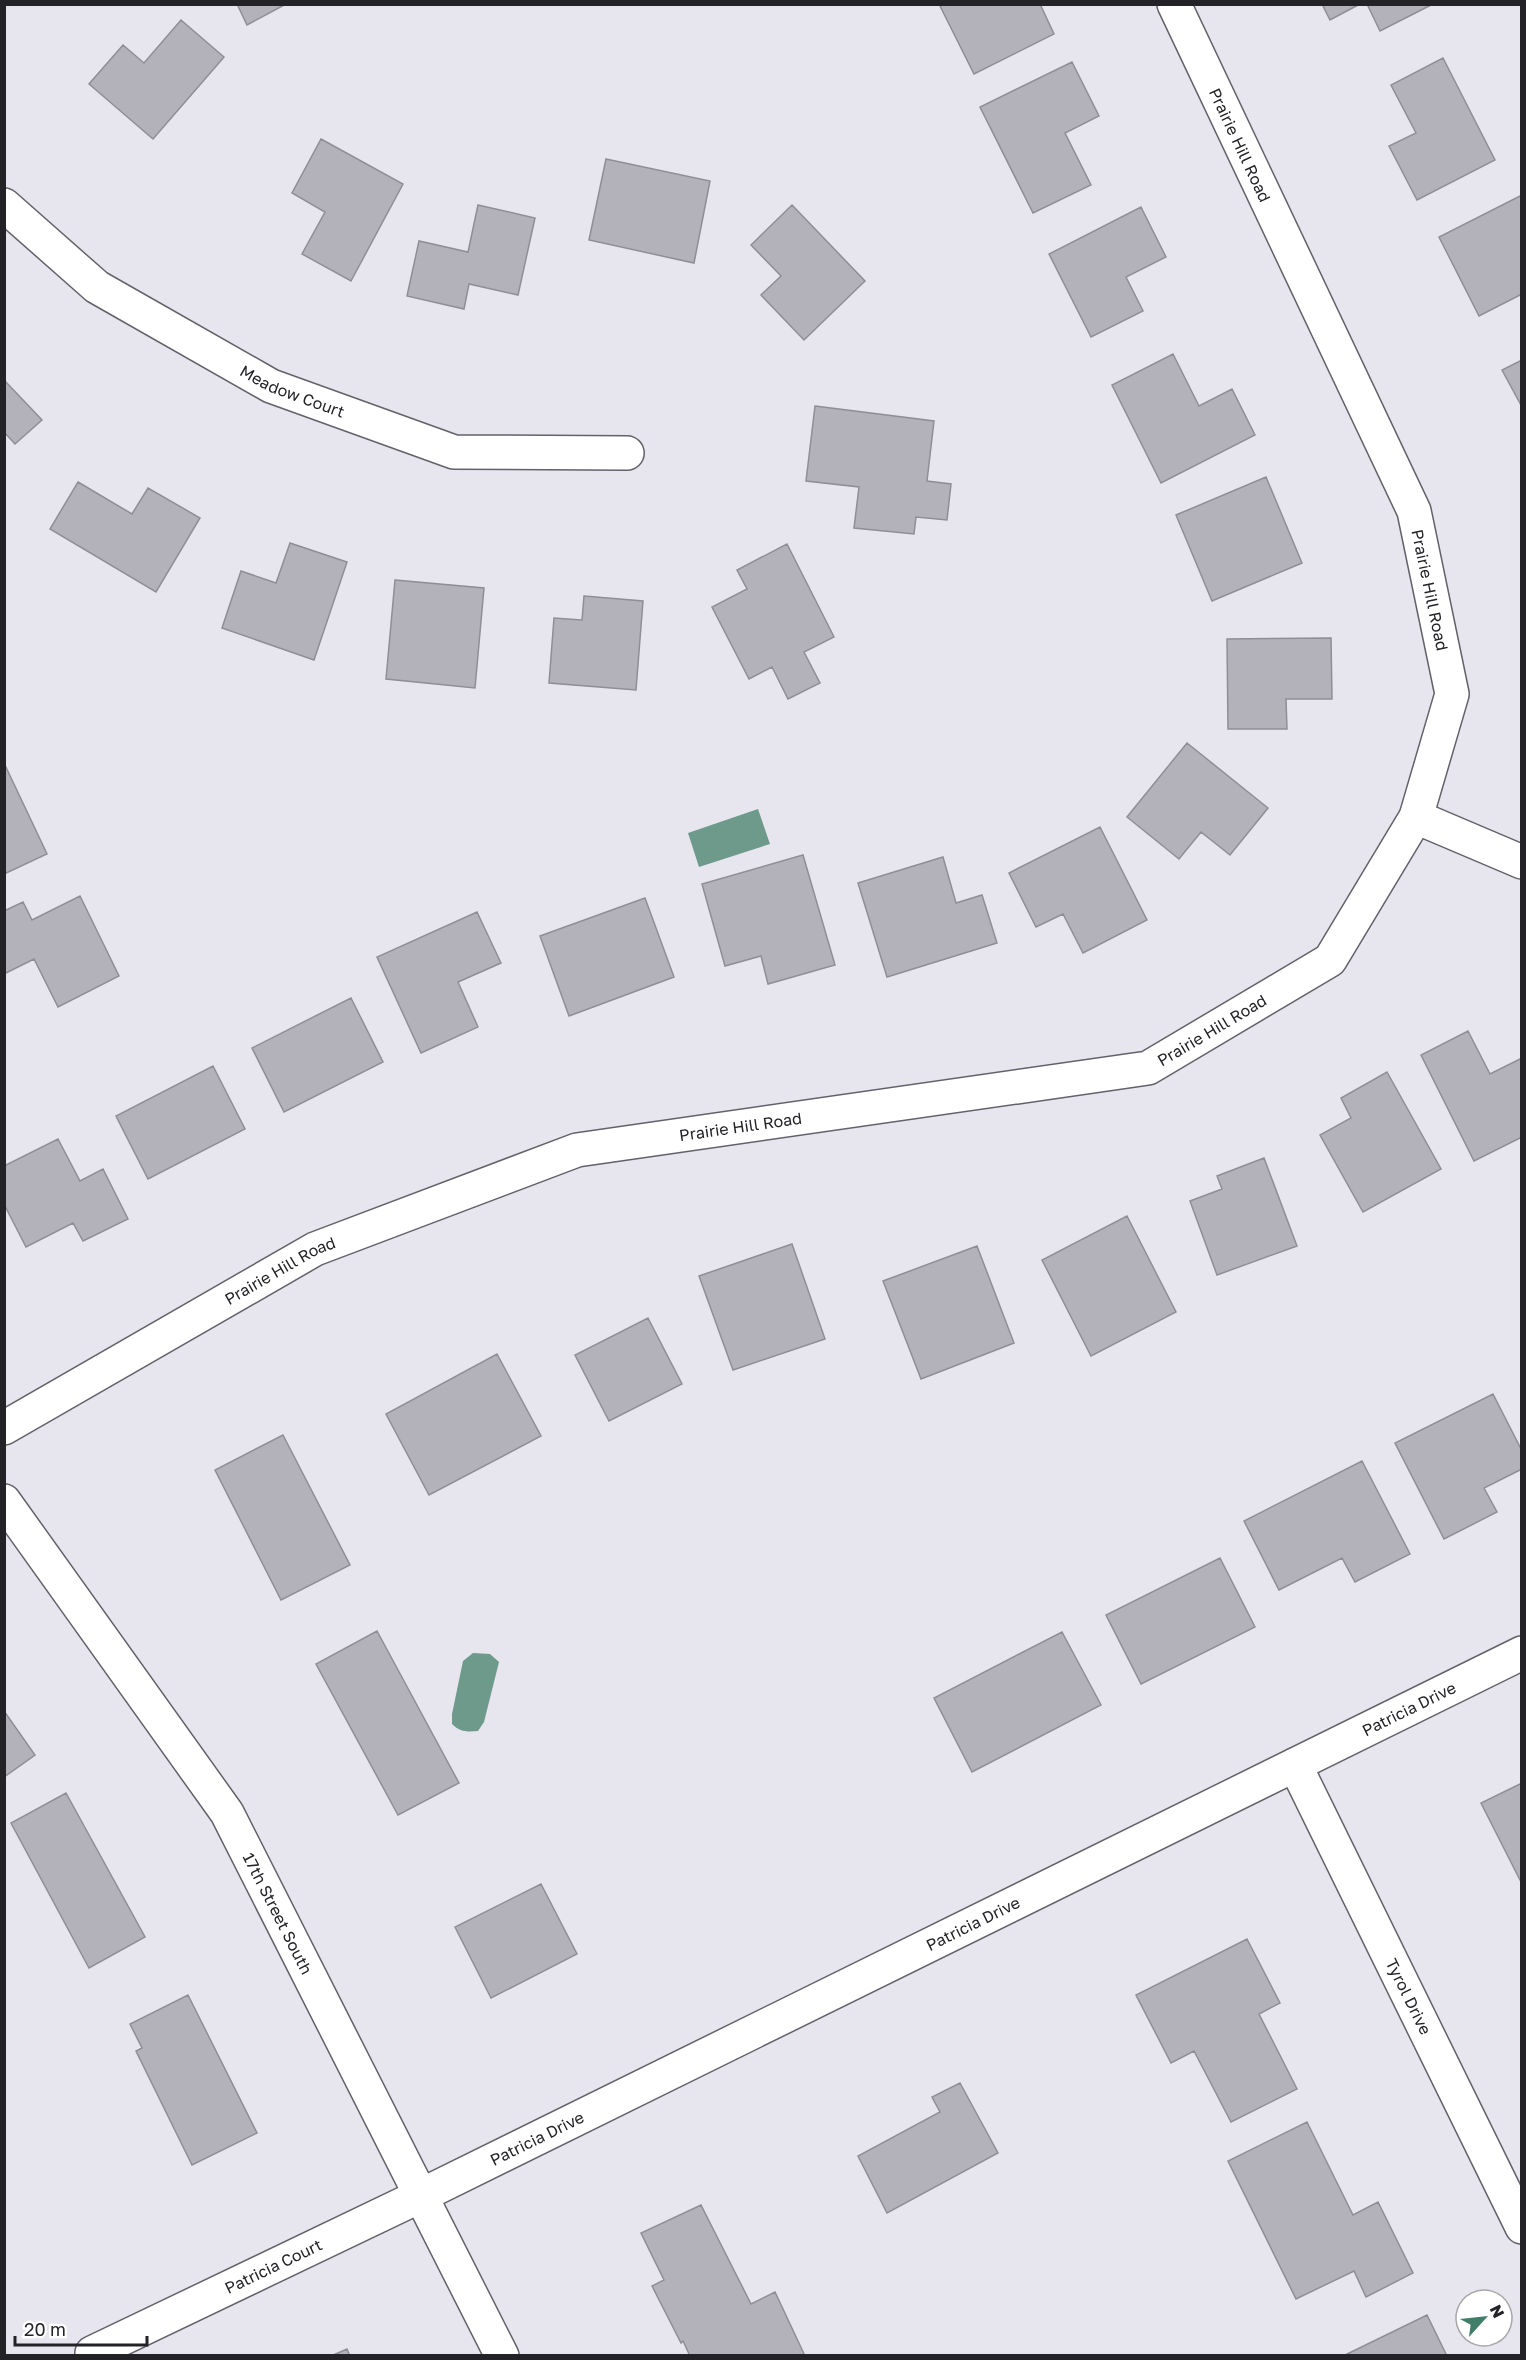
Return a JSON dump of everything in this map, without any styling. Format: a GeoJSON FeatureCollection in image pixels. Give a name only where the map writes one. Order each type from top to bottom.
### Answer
{"type":"FeatureCollection","features":[{"type":"Feature","properties":{"kind":"street","name":"Prairie Hill Road"},"geometry":{"type":"LineString","coordinates":[[4,1428],[315,1249],[577,1150],[1148,1068],[1330,960],[1416,817],[1452,694],[1414,511],[1174,4]]}},
{"type":"Feature","properties":{"kind":"street","name":"Meadow Court"},"geometry":{"type":"LineString","coordinates":[[4,205],[97,287],[271,386],[454,452],[627,453]]}},
{"type":"Feature","properties":{"kind":"street"},"geometry":{"type":"LineString","coordinates":[[1416,817],[1521,862]]}},
{"type":"Feature","properties":{"kind":"street","name":"17th Street South"},"geometry":{"type":"LineString","coordinates":[[4,1501],[227,1813],[502,2355]]}},
{"type":"Feature","properties":{"kind":"street","name":"Patricia Drive"},"geometry":{"type":"LineString","coordinates":[[422,2195],[1521,1653]]}},
{"type":"Feature","properties":{"kind":"street","name":"Tyrol Drive"},"geometry":{"type":"LineString","coordinates":[[1295,1765],[1521,2227]]}},
{"type":"Feature","properties":{"kind":"street","name":"Patricia Court"},"geometry":{"type":"LineString","coordinates":[[92,2353],[422,2195]]}},
{"type":"Feature","properties":{"kind":"shaded area"},"geometry":{"type":"Polygon","coordinates":[[[758,809],[770,844],[699,867],[688,833],[758,809]]]}},
{"type":"Feature","properties":{"kind":"shaded area"},"geometry":{"type":"Polygon","coordinates":[[[473,1653],[490,1654],[499,1662],[484,1722],[478,1731],[467,1731],[458,1729],[452,1724],[452,1714],[463,1661],[473,1653]]]}},
{"type":"Feature","properties":{"kind":"building"},"geometry":{"type":"Polygon","coordinates":[[[237,4],[286,4],[247,25],[237,4]]]}},
{"type":"Feature","properties":{"kind":"building"},"geometry":{"type":"Polygon","coordinates":[[[939,4],[1040,4],[1054,34],[974,74],[939,4]]]}},
{"type":"Feature","properties":{"kind":"building"},"geometry":{"type":"Polygon","coordinates":[[[1322,4],[1360,4],[1330,20],[1322,4]]]}},
{"type":"Feature","properties":{"kind":"building"},"geometry":{"type":"Polygon","coordinates":[[[1367,4],[1433,4],[1380,31],[1367,4]]]}},
{"type":"Feature","properties":{"kind":"building"},"geometry":{"type":"Polygon","coordinates":[[[181,20],[224,57],[153,139],[89,84],[123,45],[144,63],[181,20]]]}},
{"type":"Feature","properties":{"kind":"building"},"geometry":{"type":"Polygon","coordinates":[[[1443,58],[1495,160],[1417,200],[1389,146],[1416,133],[1391,85],[1443,58]]]}},
{"type":"Feature","properties":{"kind":"building"},"geometry":{"type":"Polygon","coordinates":[[[1072,62],[1099,116],[1065,133],[1091,185],[1033,213],[980,107],[1072,62]]]}},
{"type":"Feature","properties":{"kind":"building"},"geometry":{"type":"Polygon","coordinates":[[[321,139],[403,184],[351,281],[302,254],[325,212],[292,193],[321,139]]]}},
{"type":"Feature","properties":{"kind":"building"},"geometry":{"type":"Polygon","coordinates":[[[606,159],[710,181],[694,263],[589,240],[606,159]]]}},
{"type":"Feature","properties":{"kind":"building"},"geometry":{"type":"Polygon","coordinates":[[[1522,195],[1522,294],[1479,316],[1439,237],[1522,195]]]}},
{"type":"Feature","properties":{"kind":"building"},"geometry":{"type":"Polygon","coordinates":[[[478,205],[535,218],[518,295],[469,284],[464,309],[407,296],[419,241],[468,252],[478,205]]]}},
{"type":"Feature","properties":{"kind":"building"},"geometry":{"type":"Polygon","coordinates":[[[792,205],[865,281],[804,340],[761,295],[781,276],[751,245],[792,205]]]}},
{"type":"Feature","properties":{"kind":"building"},"geometry":{"type":"Polygon","coordinates":[[[1141,207],[1166,257],[1126,277],[1143,311],[1091,337],[1049,254],[1141,207]]]}},
{"type":"Feature","properties":{"kind":"building"},"geometry":{"type":"Polygon","coordinates":[[[1173,354],[1199,406],[1232,389],[1255,435],[1161,483],[1112,385],[1173,354]]]}},
{"type":"Feature","properties":{"kind":"building"},"geometry":{"type":"Polygon","coordinates":[[[1522,360],[1522,407],[1502,370],[1522,360]]]}},
{"type":"Feature","properties":{"kind":"building"},"geometry":{"type":"Polygon","coordinates":[[[4,380],[42,420],[15,444],[4,432],[4,380]]]}},
{"type":"Feature","properties":{"kind":"building"},"geometry":{"type":"Polygon","coordinates":[[[815,406],[934,421],[927,481],[951,484],[947,520],[916,517],[914,534],[854,528],[859,487],[806,481],[815,406]]]}},
{"type":"Feature","properties":{"kind":"building"},"geometry":{"type":"Polygon","coordinates":[[[1266,477],[1302,563],[1212,601],[1176,515],[1266,477]]]}},
{"type":"Feature","properties":{"kind":"building"},"geometry":{"type":"Polygon","coordinates":[[[78,482],[132,514],[148,488],[200,518],[156,592],[50,529],[78,482]]]}},
{"type":"Feature","properties":{"kind":"building"},"geometry":{"type":"Polygon","coordinates":[[[290,543],[347,562],[314,660],[222,628],[241,571],[276,583],[290,543]]]}},
{"type":"Feature","properties":{"kind":"building"},"geometry":{"type":"Polygon","coordinates":[[[787,544],[834,637],[804,652],[820,683],[788,699],[772,667],[749,679],[712,607],[747,589],[737,570],[787,544]]]}},
{"type":"Feature","properties":{"kind":"building"},"geometry":{"type":"Polygon","coordinates":[[[395,580],[484,588],[475,688],[386,679],[395,580]]]}},
{"type":"Feature","properties":{"kind":"building"},"geometry":{"type":"Polygon","coordinates":[[[584,596],[643,601],[636,690],[549,683],[554,618],[582,620],[584,596]]]}},
{"type":"Feature","properties":{"kind":"building"},"geometry":{"type":"Polygon","coordinates":[[[1331,638],[1332,699],[1286,699],[1287,729],[1228,729],[1227,639],[1331,638]]]}},
{"type":"Feature","properties":{"kind":"building"},"geometry":{"type":"Polygon","coordinates":[[[1187,743],[1268,808],[1230,855],[1201,832],[1179,859],[1127,817],[1187,743]]]}},
{"type":"Feature","properties":{"kind":"building"},"geometry":{"type":"Polygon","coordinates":[[[4,763],[47,854],[4,874],[4,763]]]}},
{"type":"Feature","properties":{"kind":"building"},"geometry":{"type":"Polygon","coordinates":[[[1100,827],[1147,920],[1083,953],[1063,914],[1036,927],[1009,873],[1100,827]]]}},
{"type":"Feature","properties":{"kind":"building"},"geometry":{"type":"Polygon","coordinates":[[[803,855],[835,965],[768,984],[761,956],[725,966],[702,884],[803,855]]]}},
{"type":"Feature","properties":{"kind":"building"},"geometry":{"type":"Polygon","coordinates":[[[943,857],[956,903],[982,895],[997,943],[887,977],[858,883],[943,857]]]}},
{"type":"Feature","properties":{"kind":"building"},"geometry":{"type":"Polygon","coordinates":[[[80,896],[119,976],[58,1007],[34,959],[4,974],[4,911],[23,902],[32,920],[80,896]]]}},
{"type":"Feature","properties":{"kind":"building"},"geometry":{"type":"Polygon","coordinates":[[[645,898],[674,977],[569,1016],[540,936],[645,898]]]}},
{"type":"Feature","properties":{"kind":"building"},"geometry":{"type":"Polygon","coordinates":[[[477,912],[501,963],[458,982],[478,1027],[421,1053],[377,957],[477,912]]]}},
{"type":"Feature","properties":{"kind":"building"},"geometry":{"type":"Polygon","coordinates":[[[351,998],[383,1062],[284,1112],[252,1048],[351,998]]]}},
{"type":"Feature","properties":{"kind":"building"},"geometry":{"type":"Polygon","coordinates":[[[1468,1031],[1490,1074],[1522,1058],[1522,1137],[1474,1161],[1421,1055],[1468,1031]]]}},
{"type":"Feature","properties":{"kind":"building"},"geometry":{"type":"Polygon","coordinates":[[[213,1066],[245,1129],[148,1179],[116,1116],[213,1066]]]}},
{"type":"Feature","properties":{"kind":"building"},"geometry":{"type":"Polygon","coordinates":[[[1387,1072],[1441,1169],[1363,1212],[1320,1135],[1351,1118],[1341,1098],[1387,1072]]]}},
{"type":"Feature","properties":{"kind":"building"},"geometry":{"type":"Polygon","coordinates":[[[58,1139],[80,1181],[103,1169],[128,1219],[83,1241],[73,1223],[26,1247],[4,1204],[4,1166],[58,1139]]]}},
{"type":"Feature","properties":{"kind":"building"},"geometry":{"type":"Polygon","coordinates":[[[1264,1158],[1297,1246],[1217,1275],[1190,1201],[1222,1189],[1217,1176],[1264,1158]]]}},
{"type":"Feature","properties":{"kind":"building"},"geometry":{"type":"Polygon","coordinates":[[[1127,1216],[1176,1312],[1091,1356],[1042,1260],[1127,1216]]]}},
{"type":"Feature","properties":{"kind":"building"},"geometry":{"type":"Polygon","coordinates":[[[792,1244],[825,1339],[733,1370],[699,1276],[792,1244]]]}},
{"type":"Feature","properties":{"kind":"building"},"geometry":{"type":"Polygon","coordinates":[[[977,1246],[1014,1343],[921,1379],[883,1281],[977,1246]]]}},
{"type":"Feature","properties":{"kind":"building"},"geometry":{"type":"Polygon","coordinates":[[[648,1318],[682,1384],[609,1421],[575,1355],[648,1318]]]}},
{"type":"Feature","properties":{"kind":"building"},"geometry":{"type":"Polygon","coordinates":[[[497,1354],[541,1436],[429,1495],[386,1414],[497,1354]]]}},
{"type":"Feature","properties":{"kind":"building"},"geometry":{"type":"Polygon","coordinates":[[[1493,1394],[1522,1451],[1522,1469],[1484,1488],[1497,1512],[1444,1539],[1395,1443],[1493,1394]]]}},
{"type":"Feature","properties":{"kind":"building"},"geometry":{"type":"Polygon","coordinates":[[[283,1435],[350,1565],[281,1600],[215,1470],[283,1435]]]}},
{"type":"Feature","properties":{"kind":"building"},"geometry":{"type":"Polygon","coordinates":[[[1362,1461],[1410,1554],[1355,1582],[1342,1558],[1279,1590],[1244,1521],[1362,1461]]]}},
{"type":"Feature","properties":{"kind":"building"},"geometry":{"type":"Polygon","coordinates":[[[1220,1558],[1255,1627],[1141,1684],[1106,1615],[1220,1558]]]}},
{"type":"Feature","properties":{"kind":"building"},"geometry":{"type":"Polygon","coordinates":[[[377,1631],[459,1783],[398,1815],[316,1664],[377,1631]]]}},
{"type":"Feature","properties":{"kind":"building"},"geometry":{"type":"Polygon","coordinates":[[[1062,1632],[1101,1705],[972,1772],[934,1698],[1062,1632]]]}},
{"type":"Feature","properties":{"kind":"building"},"geometry":{"type":"Polygon","coordinates":[[[4,1711],[35,1755],[4,1777],[4,1711]]]}},
{"type":"Feature","properties":{"kind":"building"},"geometry":{"type":"Polygon","coordinates":[[[1522,1783],[1522,1884],[1481,1803],[1522,1783]]]}},
{"type":"Feature","properties":{"kind":"building"},"geometry":{"type":"Polygon","coordinates":[[[66,1793],[145,1937],[89,1968],[11,1823],[66,1793]]]}},
{"type":"Feature","properties":{"kind":"building"},"geometry":{"type":"Polygon","coordinates":[[[541,1884],[577,1954],[491,1998],[455,1927],[541,1884]]]}},
{"type":"Feature","properties":{"kind":"building"},"geometry":{"type":"Polygon","coordinates":[[[1247,1939],[1280,2003],[1259,2014],[1297,2089],[1231,2122],[1194,2051],[1171,2063],[1136,1995],[1247,1939]]]}},
{"type":"Feature","properties":{"kind":"building"},"geometry":{"type":"Polygon","coordinates":[[[188,1995],[257,2133],[192,2165],[136,2051],[142,2048],[130,2024],[188,1995]]]}},
{"type":"Feature","properties":{"kind":"building"},"geometry":{"type":"Polygon","coordinates":[[[960,2083],[998,2153],[887,2213],[858,2156],[940,2112],[932,2097],[960,2083]]]}},
{"type":"Feature","properties":{"kind":"building"},"geometry":{"type":"Polygon","coordinates":[[[1307,2122],[1353,2215],[1378,2202],[1413,2273],[1366,2297],[1354,2271],[1296,2299],[1228,2161],[1307,2122]]]}},
{"type":"Feature","properties":{"kind":"building"},"geometry":{"type":"Polygon","coordinates":[[[701,2205],[751,2304],[775,2292],[805,2356],[690,2356],[683,2341],[681,2343],[652,2286],[664,2280],[641,2233],[701,2205]]]}},
{"type":"Feature","properties":{"kind":"building"},"geometry":{"type":"Polygon","coordinates":[[[1427,2315],[1447,2356],[1345,2356],[1345,2355],[1427,2315]]]}},
{"type":"Feature","properties":{"kind":"building"},"geometry":{"type":"Polygon","coordinates":[[[347,2349],[350,2356],[331,2356],[347,2349]]]}}]}
